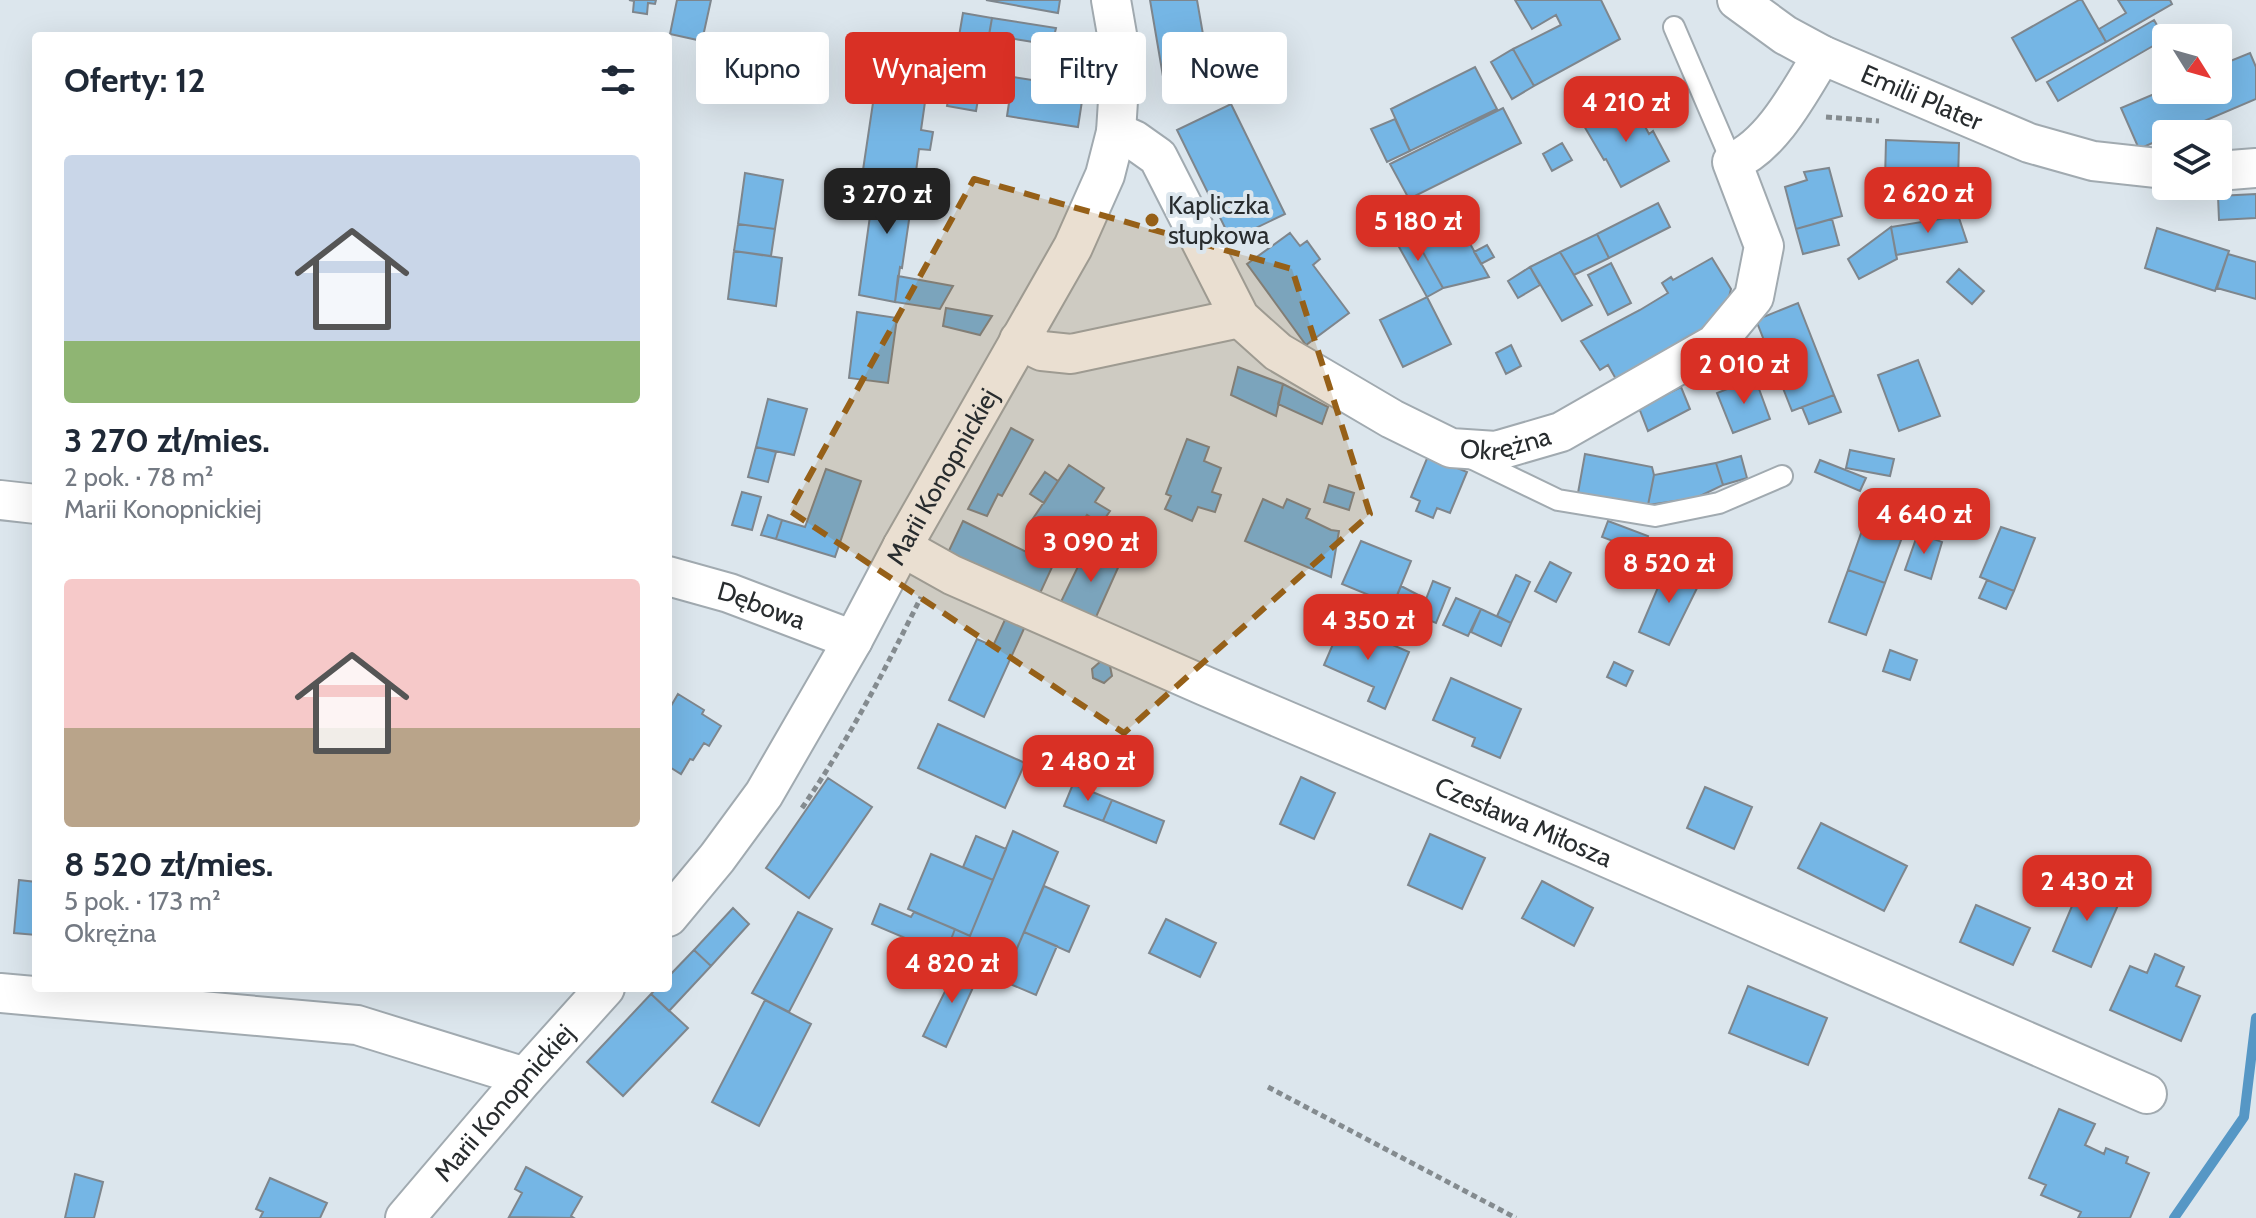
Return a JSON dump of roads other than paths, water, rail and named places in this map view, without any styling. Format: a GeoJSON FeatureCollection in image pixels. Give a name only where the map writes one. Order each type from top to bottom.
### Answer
{"type":"FeatureCollection","features":[{"type":"Feature","properties":{"kind":"street","name":"Marii Konopnickiej"},"geometry":{"type":"LineString","coordinates":[[672,912],[764,794],[1073,247],[1105,175],[1116,132],[1118,40],[1111,0]]}},
{"type":"Feature","properties":{"kind":"street","name":"Emilii Plater"},"geometry":{"type":"LineString","coordinates":[[1737,0],[1785,35],[1822,55],[2029,143],[2093,161],[2152,167]]}},
{"type":"Feature","properties":{"kind":"street"},"geometry":{"type":"LineString","coordinates":[[1732,162],[1748,155],[1768,134],[1794,101],[1822,55]]}},
{"type":"Feature","properties":{"kind":"street","name":"Okrężna"},"geometry":{"type":"LineString","coordinates":[[1116,132],[1158,157],[1240,318],[1278,352],[1392,419],[1451,448],[1496,451],[1561,432],[1715,344],[1754,297],[1764,246],[1732,162]]}},
{"type":"Feature","properties":{"kind":"street"},"geometry":{"type":"LineString","coordinates":[[2232,170],[2256,168]]}},
{"type":"Feature","properties":{"kind":"street"},"geometry":{"type":"LineString","coordinates":[[1019,340],[1042,351],[1071,354],[1240,318]]}},
{"type":"Feature","properties":{"kind":"street"},"geometry":{"type":"LineString","coordinates":[[0,500],[32,504]]}},
{"type":"Feature","properties":{"kind":"street","name":"Czesława Miłosza"},"geometry":{"type":"LineString","coordinates":[[902,547],[952,575],[2147,1094]]}},
{"type":"Feature","properties":{"kind":"street","name":"Dębowa"},"geometry":{"type":"LineString","coordinates":[[672,577],[729,593],[853,640]]}},
{"type":"Feature","properties":{"kind":"street","name":"Marii Konopnickiej"},"geometry":{"type":"LineString","coordinates":[[405,1218],[601,992]]}},
{"type":"Feature","properties":{"kind":"street"},"geometry":{"type":"LineString","coordinates":[[0,993],[357,1025],[525,1077]]}},
{"type":"Feature","properties":{"kind":"lane","name":"Okrężna"},"geometry":{"type":"LineString","coordinates":[[1674,27],[1732,162]]}},
{"type":"Feature","properties":{"kind":"lane"},"geometry":{"type":"LineString","coordinates":[[1451,448],[1558,500],[1655,516],[1719,503],[1782,476]]}},
{"type":"Feature","properties":{"kind":"waterway"},"geometry":{"type":"LineString","coordinates":[[2174,1218],[2244,1117],[2256,1018]]}},
{"type":"Feature","properties":{"kind":"place","name":"Kapliczka słupkowa"},"geometry":{"type":"Point","coordinates":[1152,220]}}]}
